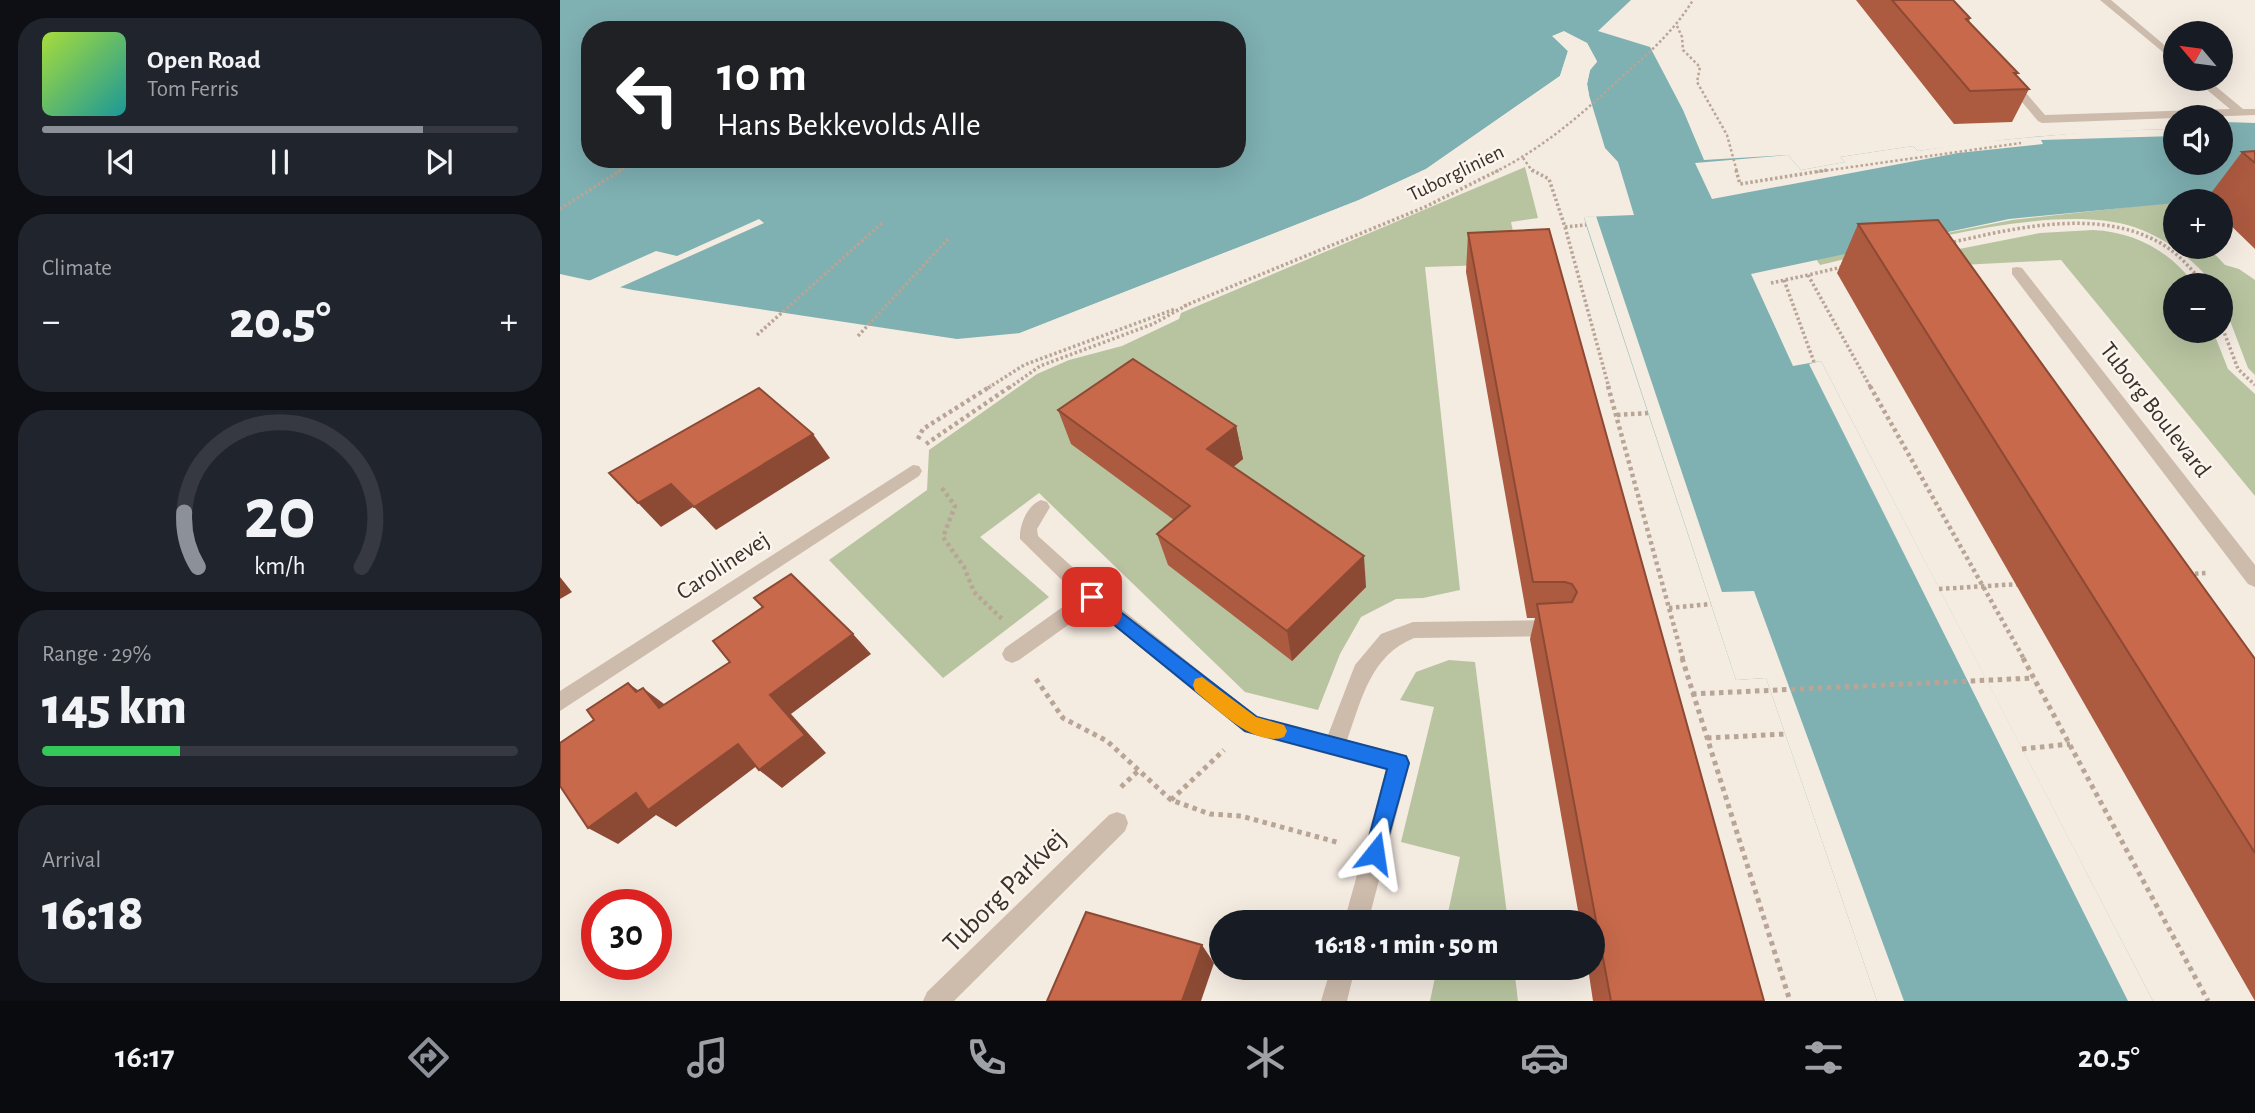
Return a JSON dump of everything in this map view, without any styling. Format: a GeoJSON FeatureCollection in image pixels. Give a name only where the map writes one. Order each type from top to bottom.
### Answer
{"type":"FeatureCollection","features":[{"type":"Feature","properties":{"kind":"street"},"geometry":{"type":"LineString","coordinates":[[2105,0],[2163,49]]}},
{"type":"Feature","properties":{"kind":"street"},"geometry":{"type":"LineString","coordinates":[[1998,66],[2042,118],[2255,113]]}},
{"type":"Feature","properties":{"kind":"street"},"geometry":{"type":"LineString","coordinates":[[2215,91],[2240,112]]}},
{"type":"Feature","properties":{"kind":"street","name":"Tuborg Boulevard"},"geometry":{"type":"LineString","coordinates":[[2017,271],[2252,575]]}},
{"type":"Feature","properties":{"kind":"street","name":"Carolinevej"},"geometry":{"type":"LineString","coordinates":[[560,702],[913,471]]}},
{"type":"Feature","properties":{"kind":"street"},"geometry":{"type":"LineString","coordinates":[[1041,507],[1028,528],[1029,539],[1092,597],[1251,725],[1399,763],[1359,910]]}},
{"type":"Feature","properties":{"kind":"street"},"geometry":{"type":"LineString","coordinates":[[1012,654],[1092,597]]}},
{"type":"Feature","properties":{"kind":"street"},"geometry":{"type":"LineString","coordinates":[[1334,746],[1362,671],[1388,640],[1413,630],[1556,628]]}},
{"type":"Feature","properties":{"kind":"street","name":"Tuborg Parkvej"},"geometry":{"type":"LineString","coordinates":[[936,1001],[1117,823]]}},
{"type":"Feature","properties":{"kind":"street"},"geometry":{"type":"LineString","coordinates":[[1334,1001],[1340,980]]}},
{"type":"Feature","properties":{"kind":"path","name":"Tuborglinien"},"geometry":{"type":"LineString","coordinates":[[942,417],[1024,365],[1186,305],[1425,207],[1523,158],[1568,127],[1677,26],[1693,0]]}},
{"type":"Feature","properties":{"kind":"path"},"geometry":{"type":"LineString","coordinates":[[1677,26],[1682,37],[1683,50],[1700,68],[1697,82],[1727,135],[1740,184],[1936,153],[2022,143]]}},
{"type":"Feature","properties":{"kind":"path"},"geometry":{"type":"LineString","coordinates":[[1523,158],[1533,172],[1549,179],[1565,227],[1692,694],[1790,1001]]}},
{"type":"Feature","properties":{"kind":"path"},"geometry":{"type":"LineString","coordinates":[[560,209],[624,168]]}},
{"type":"Feature","properties":{"kind":"path"},"geometry":{"type":"LineString","coordinates":[[757,335],[882,223]]}},
{"type":"Feature","properties":{"kind":"path"},"geometry":{"type":"LineString","coordinates":[[1940,245],[1994,232],[2089,224],[2130,229],[2158,242],[2183,259],[2195,273]]}},
{"type":"Feature","properties":{"kind":"path"},"geometry":{"type":"LineString","coordinates":[[1565,227],[1586,225]]}},
{"type":"Feature","properties":{"kind":"path"},"geometry":{"type":"LineString","coordinates":[[858,335],[949,238]]}},
{"type":"Feature","properties":{"kind":"path"},"geometry":{"type":"LineString","coordinates":[[1771,283],[1847,266]]}},
{"type":"Feature","properties":{"kind":"path"},"geometry":{"type":"LineString","coordinates":[[1808,275],[2034,678],[2208,1001]]}},
{"type":"Feature","properties":{"kind":"path"},"geometry":{"type":"LineString","coordinates":[[1784,279],[1814,362]]}},
{"type":"Feature","properties":{"kind":"path","name":"Tuborglinien"},"geometry":{"type":"LineString","coordinates":[[913,471],[927,443],[1040,366],[1153,324],[1186,305]]}},
{"type":"Feature","properties":{"kind":"path"},"geometry":{"type":"LineString","coordinates":[[2228,343],[2238,369],[2255,385]]}},
{"type":"Feature","properties":{"kind":"path"},"geometry":{"type":"LineString","coordinates":[[1617,415],[1648,413]]}},
{"type":"Feature","properties":{"kind":"path"},"geometry":{"type":"LineString","coordinates":[[913,471],[937,481],[955,506],[943,537],[964,568],[974,592],[1015,633],[1012,654],[1031,671],[1063,718],[1107,741],[1171,800],[1210,814],[1241,816],[1375,853]]}},
{"type":"Feature","properties":{"kind":"path"},"geometry":{"type":"LineString","coordinates":[[2180,575],[2252,575]]}},
{"type":"Feature","properties":{"kind":"path"},"geometry":{"type":"LineString","coordinates":[[1939,589],[2031,583]]}},
{"type":"Feature","properties":{"kind":"path"},"geometry":{"type":"LineString","coordinates":[[1669,608],[1710,604]]}},
{"type":"Feature","properties":{"kind":"path"},"geometry":{"type":"LineString","coordinates":[[1692,694],[2034,678]]}},
{"type":"Feature","properties":{"kind":"path"},"geometry":{"type":"LineString","coordinates":[[1171,800],[1251,725]]}},
{"type":"Feature","properties":{"kind":"path"},"geometry":{"type":"LineString","coordinates":[[1707,738],[1786,734]]}},
{"type":"Feature","properties":{"kind":"path"},"geometry":{"type":"LineString","coordinates":[[2022,748],[2070,744]]}},
{"type":"Feature","properties":{"kind":"green space"},"geometry":{"type":"Polygon","coordinates":[[[1525,167],[1538,218],[1511,222],[1520,264],[1425,267],[1460,590],[1423,598],[1396,599],[1361,617],[1340,654],[1318,710],[1245,692],[1039,493],[980,537],[1049,597],[943,678],[829,560],[927,490],[929,450],[1037,374],[1069,360],[1122,346],[1179,319],[1181,313],[1525,167]]]}},
{"type":"Feature","properties":{"kind":"green space"},"geometry":{"type":"Polygon","coordinates":[[[2163,203],[2163,241],[2134,227],[2101,220],[2063,219],[1978,229],[1820,265],[1816,259],[2012,220],[2163,203]]]}},
{"type":"Feature","properties":{"kind":"green space"},"geometry":{"type":"Polygon","coordinates":[[[2093,230],[2123,235],[2163,253],[2163,259],[2170,259],[2185,273],[2163,273],[2163,343],[2218,343],[2228,369],[2255,394],[2255,496],[2061,260],[1961,265],[1949,251],[2040,233],[2093,230]]]}},
{"type":"Feature","properties":{"kind":"green space"},"geometry":{"type":"Polygon","coordinates":[[[2189,259],[2219,259],[2225,265],[2239,269],[2255,280],[2255,375],[2248,368],[2233,329],[2233,273],[2203,273],[2189,259]]]}},
{"type":"Feature","properties":{"kind":"green space"},"geometry":{"type":"Polygon","coordinates":[[[1449,660],[1475,662],[1506,910],[1449,910],[1460,857],[1401,842],[1434,707],[1400,700],[1416,672],[1449,660]]]}},
{"type":"Feature","properties":{"kind":"green space"},"geometry":{"type":"Polygon","coordinates":[[[1434,980],[1515,980],[1518,1001],[1430,1001],[1434,980]]]}},
{"type":"Feature","properties":{"kind":"water"},"geometry":{"type":"Polygon","coordinates":[[[560,0],[1631,0],[1598,31],[1650,47],[1683,110],[1704,160],[1788,155],[1801,170],[1845,162],[1840,157],[1913,146],[1918,151],[2046,136],[2163,129],[2163,175],[2233,175],[2233,122],[2255,123],[2255,198],[2233,199],[2233,189],[2163,189],[2163,204],[2009,219],[1751,274],[1793,366],[1821,361],[2153,1001],[1877,1001],[1766,678],[1736,680],[1586,225],[1584,217],[1634,215],[1618,162],[1605,148],[1589,95],[1587,84],[1590,70],[1597,61],[1587,43],[1564,32],[1553,36],[1568,51],[1560,76],[1426,169],[1359,200],[1020,333],[957,339],[633,290],[560,274],[560,0]]]}},
{"type":"Feature","properties":{"kind":"pier"},"geometry":{"type":"Polygon","coordinates":[[[1564,31],[1587,43],[1597,62],[1590,70],[1587,84],[1589,95],[1586,95],[1584,84],[1587,68],[1593,61],[1585,46],[1564,35],[1559,37],[1571,51],[1562,78],[1428,172],[1360,203],[1024,336],[1020,333],[1359,200],[1426,169],[1560,76],[1568,51],[1552,36],[1564,31]]]}},
{"type":"Feature","properties":{"kind":"pier"},"geometry":{"type":"Polygon","coordinates":[[[2163,129],[2163,136],[2041,140],[2043,144],[1958,153],[1712,199],[1695,163],[1788,155],[1801,170],[1845,162],[1840,157],[1913,146],[1918,151],[1969,143],[2100,131],[2163,129]]]}},
{"type":"Feature","properties":{"kind":"pier"},"geometry":{"type":"Polygon","coordinates":[[[1596,216],[1722,592],[1754,591],[1904,1001],[1877,1001],[1766,678],[1736,680],[1584,217],[1596,216]]]}},
{"type":"Feature","properties":{"kind":"pier"},"geometry":{"type":"Polygon","coordinates":[[[759,219],[764,223],[614,290],[584,283],[656,251],[677,256],[759,219]]]}},
{"type":"Feature","properties":{"kind":"pier"},"geometry":{"type":"Polygon","coordinates":[[[1821,361],[2153,1001],[2128,1001],[1809,364],[1821,361]]]}},
{"type":"Feature","properties":{"kind":"building"},"geometry":{"type":"Polygon","coordinates":[[[1892,0],[1953,0],[1970,18],[1966,19],[2018,73],[2014,73],[2029,89],[1970,91],[1892,0]]]}},
{"type":"Feature","properties":{"kind":"building"},"geometry":{"type":"Polygon","coordinates":[[[2255,151],[2255,163],[2242,152],[2255,151]]]}},
{"type":"Feature","properties":{"kind":"building"},"geometry":{"type":"Polygon","coordinates":[[[1938,220],[2255,659],[2255,853],[1858,224],[1938,220]]]}},
{"type":"Feature","properties":{"kind":"building"},"geometry":{"type":"Polygon","coordinates":[[[1549,229],[1764,1001],[1611,1001],[1605,969],[1605,910],[1594,910],[1537,604],[1572,602],[1577,592],[1572,584],[1565,582],[1533,582],[1468,233],[1549,229]]]}},
{"type":"Feature","properties":{"kind":"building"},"geometry":{"type":"Polygon","coordinates":[[[1133,359],[1236,426],[1207,449],[1364,556],[1287,631],[1157,534],[1190,506],[1058,410],[1133,359]]]}},
{"type":"Feature","properties":{"kind":"building"},"geometry":{"type":"Polygon","coordinates":[[[759,388],[813,434],[694,507],[671,484],[638,503],[609,473],[759,388]]]}},
{"type":"Feature","properties":{"kind":"building"},"geometry":{"type":"Polygon","coordinates":[[[791,574],[853,634],[770,695],[805,735],[759,770],[738,744],[648,810],[636,793],[588,828],[560,786],[560,743],[594,720],[587,710],[628,683],[636,692],[643,688],[659,708],[730,662],[713,641],[763,607],[754,598],[791,574]]]}},
{"type":"Feature","properties":{"kind":"building"},"geometry":{"type":"Polygon","coordinates":[[[1086,912],[1202,945],[1182,1001],[1047,1001],[1086,912]]]}},
{"type":"Feature","properties":{"kind":"slow traffic"},"geometry":{"type":"LineString","coordinates":[[1202,685],[1251,725],[1277,731]]}},
{"type":"Feature","properties":{"kind":"route"},"geometry":{"type":"LineString","coordinates":[[1092,597],[1251,725],[1399,763],[1375,853]]}}]}
